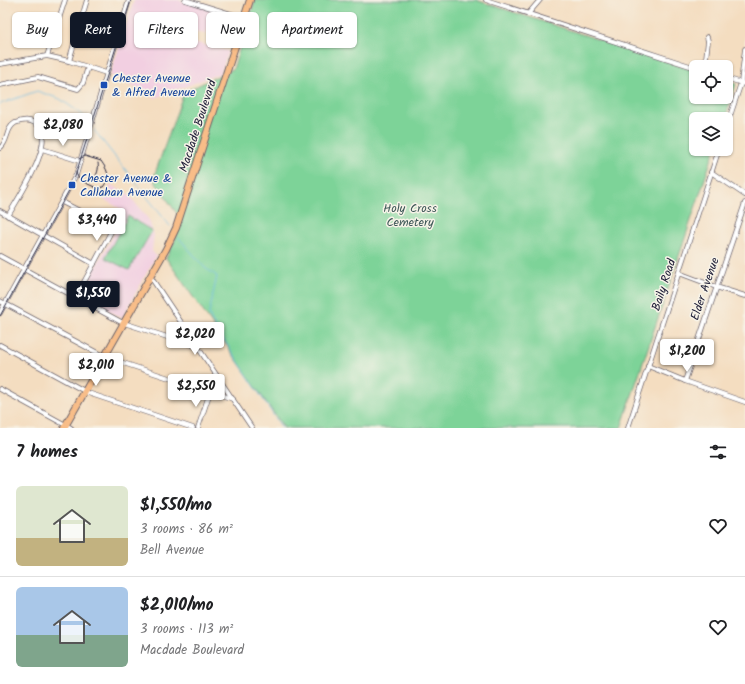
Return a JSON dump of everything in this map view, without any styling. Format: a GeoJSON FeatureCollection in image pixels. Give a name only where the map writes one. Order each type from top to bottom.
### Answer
{"type":"FeatureCollection","features":[{"type":"Feature","properties":{"kind":"main road","name":"Macdade Boulevard"},"geometry":{"type":"LineString","coordinates":[[246,12],[250,0]]}},
{"type":"Feature","properties":{"kind":"main road","name":"Macdade Boulevard"},"geometry":{"type":"LineString","coordinates":[[67,427],[85,391],[169,242],[180,216],[234,48]]}},
{"type":"Feature","properties":{"kind":"street"},"geometry":{"type":"LineString","coordinates":[[47,56],[65,0]]}},
{"type":"Feature","properties":{"kind":"street"},"geometry":{"type":"LineString","coordinates":[[69,61],[87,0]]}},
{"type":"Feature","properties":{"kind":"street"},"geometry":{"type":"LineString","coordinates":[[0,313],[72,183],[129,0]]}},
{"type":"Feature","properties":{"kind":"street"},"geometry":{"type":"LineString","coordinates":[[185,0],[226,12]]}},
{"type":"Feature","properties":{"kind":"street"},"geometry":{"type":"LineString","coordinates":[[486,0],[689,66]]}},
{"type":"Feature","properties":{"kind":"street"},"geometry":{"type":"LineString","coordinates":[[528,14],[540,0]]}},
{"type":"Feature","properties":{"kind":"street"},"geometry":{"type":"LineString","coordinates":[[706,60],[708,41],[707,37]]}},
{"type":"Feature","properties":{"kind":"street"},"geometry":{"type":"LineString","coordinates":[[732,112],[743,84],[745,49]]}},
{"type":"Feature","properties":{"kind":"street"},"geometry":{"type":"LineString","coordinates":[[0,64],[47,56],[69,61],[106,73]]}},
{"type":"Feature","properties":{"kind":"street"},"geometry":{"type":"LineString","coordinates":[[0,85],[38,77],[78,89],[83,83],[88,67]]}},
{"type":"Feature","properties":{"kind":"street"},"geometry":{"type":"LineString","coordinates":[[733,80],[743,84]]}},
{"type":"Feature","properties":{"kind":"street"},"geometry":{"type":"LineString","coordinates":[[0,148],[6,142],[11,126],[16,122],[25,120],[34,122],[43,134],[42,149],[32,173],[8,216]]}},
{"type":"Feature","properties":{"kind":"street"},"geometry":{"type":"LineString","coordinates":[[42,149],[80,161]]}},
{"type":"Feature","properties":{"kind":"street","name":"Baily Road"},"geometry":{"type":"LineString","coordinates":[[628,428],[717,156]]}},
{"type":"Feature","properties":{"kind":"street"},"geometry":{"type":"LineString","coordinates":[[712,172],[745,195]]}},
{"type":"Feature","properties":{"kind":"street"},"geometry":{"type":"LineString","coordinates":[[62,202],[113,228],[76,297]]}},
{"type":"Feature","properties":{"kind":"street","name":"Elder Avenue"},"geometry":{"type":"LineString","coordinates":[[685,381],[745,203]]}},
{"type":"Feature","properties":{"kind":"street"},"geometry":{"type":"LineString","coordinates":[[0,211],[94,264]]}},
{"type":"Feature","properties":{"kind":"street"},"geometry":{"type":"LineString","coordinates":[[0,256],[124,323],[198,347]]}},
{"type":"Feature","properties":{"kind":"street"},"geometry":{"type":"LineString","coordinates":[[679,273],[745,296]]}},
{"type":"Feature","properties":{"kind":"street"},"geometry":{"type":"LineString","coordinates":[[150,276],[252,428]]}},
{"type":"Feature","properties":{"kind":"street"},"geometry":{"type":"LineString","coordinates":[[0,300],[104,357],[233,399]]}},
{"type":"Feature","properties":{"kind":"street"},"geometry":{"type":"LineString","coordinates":[[0,345],[85,391],[193,428]]}},
{"type":"Feature","properties":{"kind":"street"},"geometry":{"type":"LineString","coordinates":[[648,366],[745,402]]}},
{"type":"Feature","properties":{"kind":"street"},"geometry":{"type":"LineString","coordinates":[[0,389],[67,427]]}},
{"type":"Feature","properties":{"kind":"street"},"geometry":{"type":"LineString","coordinates":[[198,428],[210,392]]}},
{"type":"Feature","properties":{"kind":"shaded area"},"geometry":{"type":"Polygon","coordinates":[[[134,0],[179,0],[222,12],[206,12],[205,34],[198,32],[198,12],[134,12],[134,48],[198,48],[198,43],[206,45],[206,48],[216,48],[228,51],[221,73],[155,98],[110,75],[119,48],[126,48],[126,25],[134,0]]]}},
{"type":"Feature","properties":{"kind":"shaded area"},"geometry":{"type":"Polygon","coordinates":[[[111,185],[129,195],[149,220],[154,235],[152,251],[156,256],[122,318],[80,294],[117,229],[123,210],[103,199],[111,185]]]}},
{"type":"Feature","properties":{"kind":"green space","name":"Holy Cross Cemetery"},"geometry":{"type":"Polygon","coordinates":[[[255,0],[476,0],[689,69],[689,104],[730,104],[727,112],[689,112],[689,156],[713,156],[621,428],[284,428],[166,258],[182,221],[153,179],[184,92],[233,69],[240,48],[259,48],[259,12],[251,12],[255,0]]]}},
{"type":"Feature","properties":{"kind":"green space","name":"Holy Cross Cemetery"},"geometry":{"type":"Polygon","coordinates":[[[733,83],[736,84],[733,94],[733,83]]]}},
{"type":"Feature","properties":{"kind":"green space"},"geometry":{"type":"Polygon","coordinates":[[[128,216],[152,231],[129,270],[105,258],[128,216]]]}},
{"type":"Feature","properties":{"kind":"waterway"},"geometry":{"type":"LineString","coordinates":[[0,104],[37,91],[60,99],[83,115],[87,121]]}},
{"type":"Feature","properties":{"kind":"waterway"},"geometry":{"type":"LineString","coordinates":[[94,130],[170,226]]}},
{"type":"Feature","properties":{"kind":"waterway"},"geometry":{"type":"LineString","coordinates":[[179,238],[205,268],[217,276],[209,313],[211,320],[282,428]]}},
{"type":"Feature","properties":{"kind":"tram line"},"geometry":{"type":"LineString","coordinates":[[0,316],[73,183],[131,0]]}},
{"type":"Feature","properties":{"kind":"tram line"},"geometry":{"type":"LineString","coordinates":[[76,172],[81,180],[97,188],[103,187],[108,177],[107,171],[101,161],[85,156],[79,159]]}},
{"type":"Feature","properties":{"kind":"tram line"},"geometry":{"type":"LineString","coordinates":[[85,182],[94,179],[98,170],[98,163]]}},
{"type":"Feature","properties":{"kind":"place","name":"Chester Avenue & Alfred Avenue"},"geometry":{"type":"Point","coordinates":[104,85]}},
{"type":"Feature","properties":{"kind":"place","name":"Chester Avenue & Callahan Avenue"},"geometry":{"type":"Point","coordinates":[72,185]}}]}
